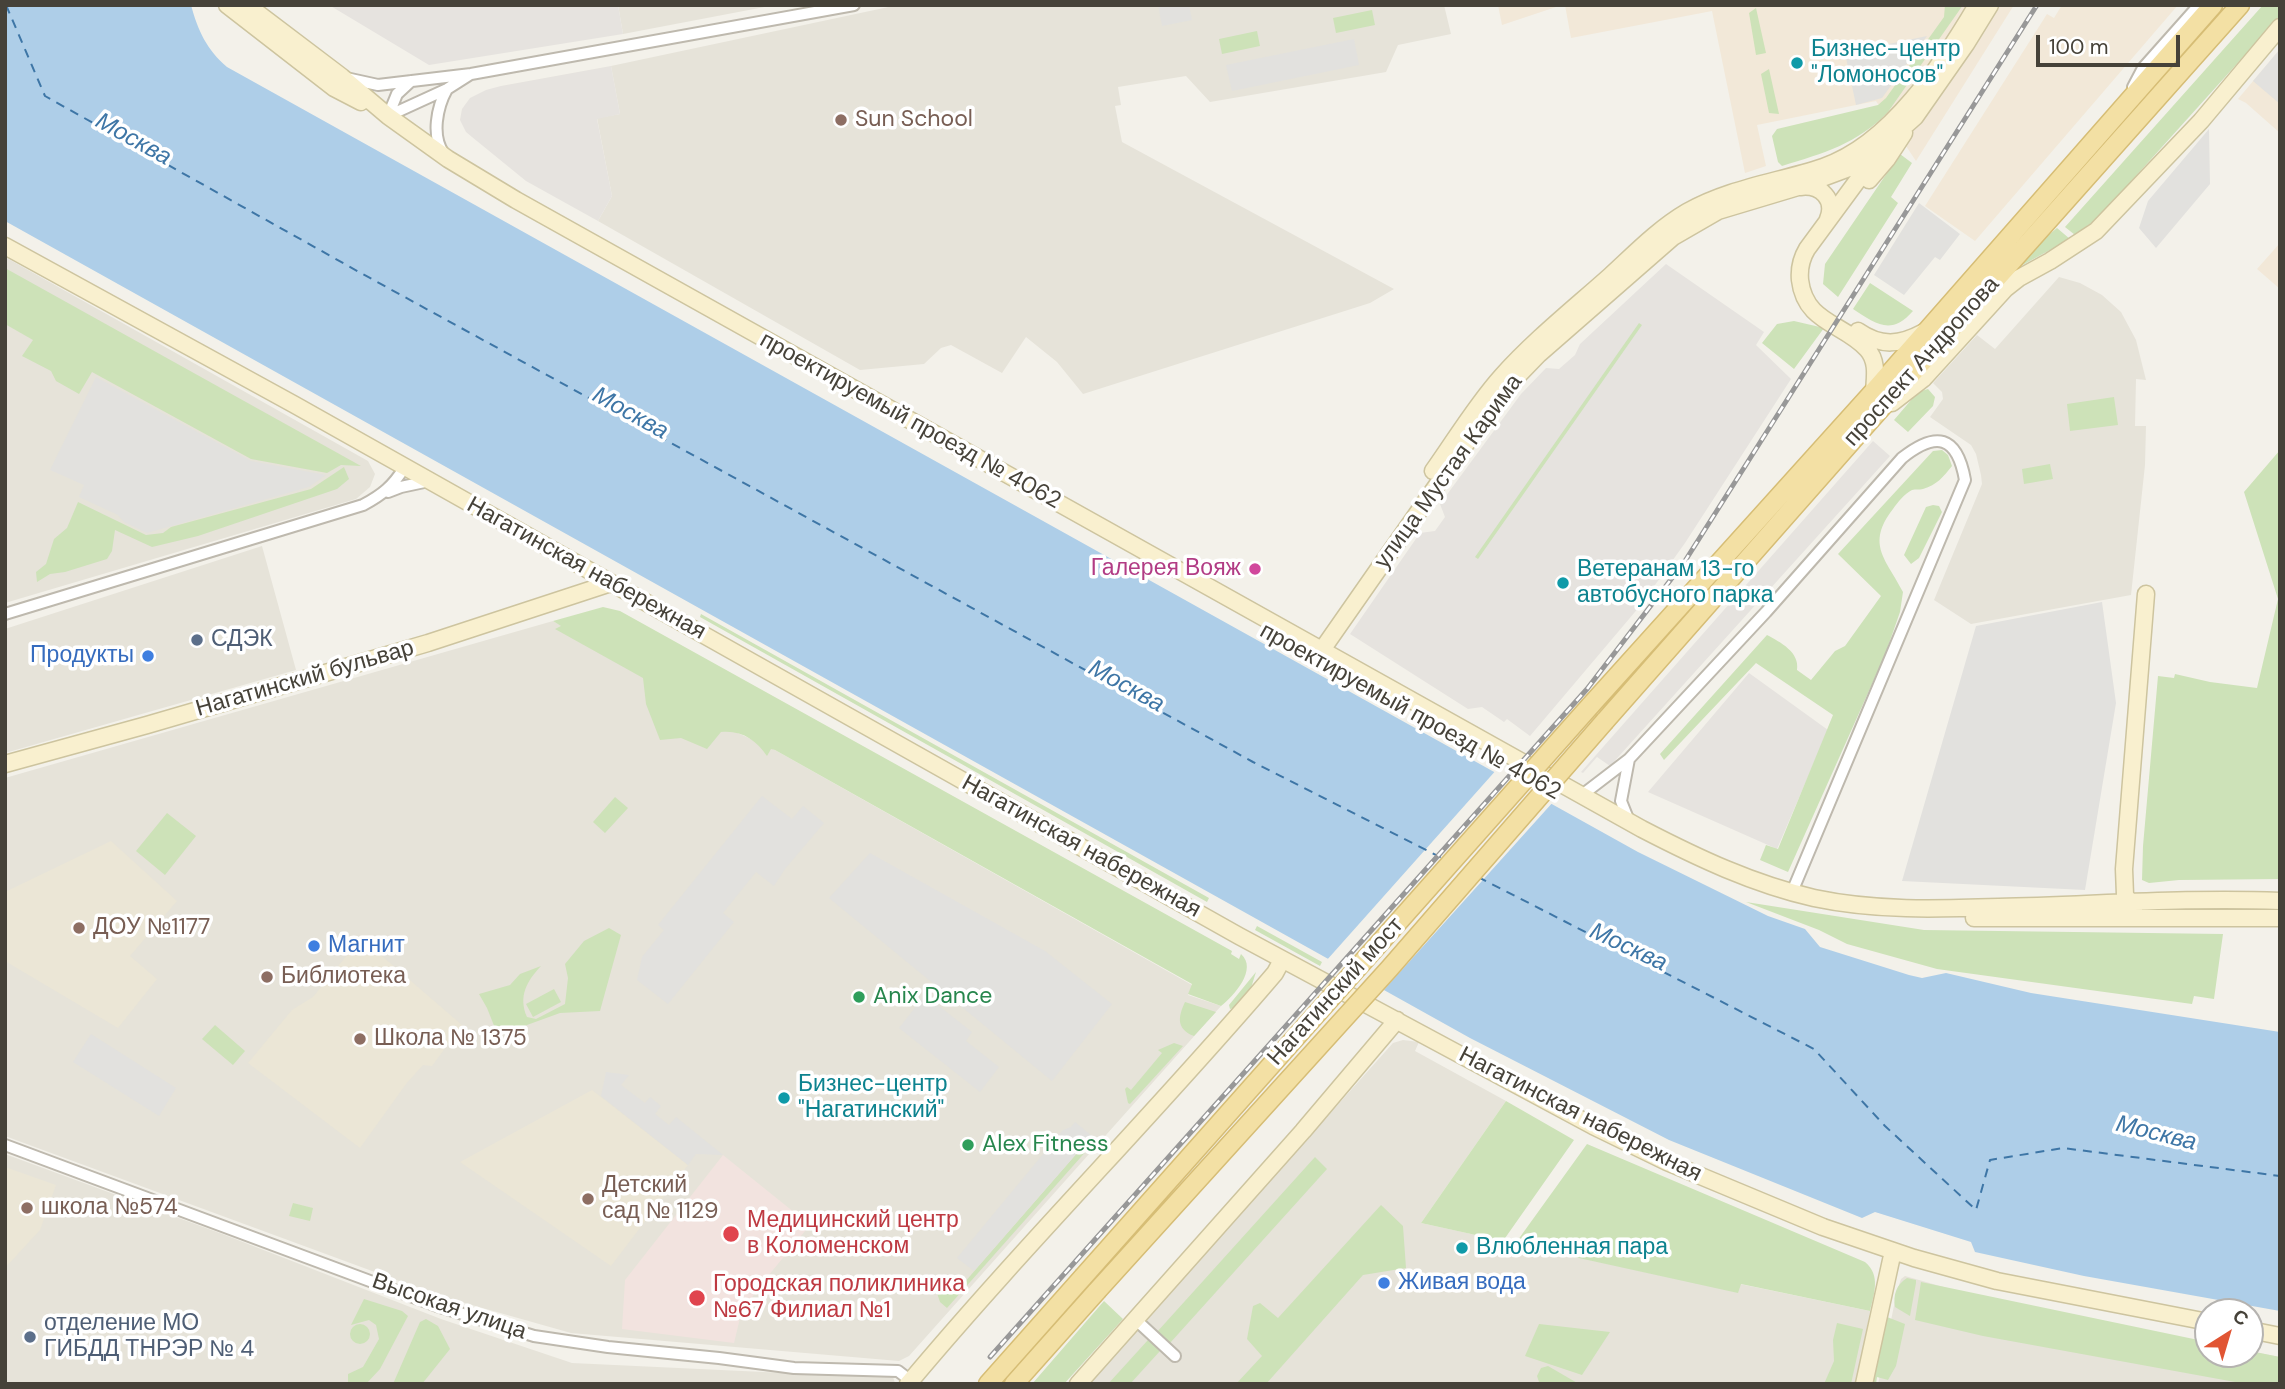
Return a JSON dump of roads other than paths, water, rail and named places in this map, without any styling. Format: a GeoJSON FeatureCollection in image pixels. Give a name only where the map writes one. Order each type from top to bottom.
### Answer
{"type":"FeatureCollection","features":[{"type":"Feature","properties":{"kind":"main road"},"geometry":{"type":"LineString","coordinates":[[227,5],[294,49]]}},
{"type":"Feature","properties":{"kind":"main road"},"geometry":{"type":"LineString","coordinates":[[247,5],[294,49]]}},
{"type":"Feature","properties":{"kind":"main road","name":"улица Мустая Карима"},"geometry":{"type":"LineString","coordinates":[[1314,653],[1484,398],[1514,363],[1652,238],[1686,213],[1732,193],[1838,161],[1913,108],[1977,5]]}},
{"type":"Feature","properties":{"kind":"main road","name":"улица Мустая Карима"},"geometry":{"type":"LineString","coordinates":[[1314,653],[1522,371],[1673,237],[1718,211],[1798,187],[1859,175],[1966,44],[1990,5]]}},
{"type":"Feature","properties":{"kind":"main road","name":"проспект Андропова"},"geometry":{"type":"LineString","coordinates":[[1590,706],[1874,391],[2213,5]]}},
{"type":"Feature","properties":{"kind":"main road","name":"проспект Андропова"},"geometry":{"type":"LineString","coordinates":[[1605,721],[2240,5]]}},
{"type":"Feature","properties":{"kind":"main road"},"geometry":{"type":"LineString","coordinates":[[1866,425],[1923,379],[2005,289],[2076,245],[2104,224],[2201,121],[2280,27]]}},
{"type":"Feature","properties":{"kind":"main road","name":"проектируемый проезд № 4062"},"geometry":{"type":"LineString","coordinates":[[294,49],[342,77],[388,117],[448,159],[597,247],[730,319],[852,401],[1629,822],[1730,871],[1792,892],[1839,902],[1891,908],[2129,904],[2157,901],[2280,901]]}},
{"type":"Feature","properties":{"kind":"main road","name":"проектируемый проезд № 4062"},"geometry":{"type":"LineString","coordinates":[[294,49],[334,88],[388,117]]}},
{"type":"Feature","properties":{"kind":"main road"},"geometry":{"type":"LineString","coordinates":[[1874,391],[1876,370],[1869,351],[1808,305],[1801,287],[1801,259],[1859,175],[1887,159],[1913,108]]}},
{"type":"Feature","properties":{"kind":"main road"},"geometry":{"type":"LineString","coordinates":[[1838,161],[1859,175]]}},
{"type":"Feature","properties":{"kind":"main road"},"geometry":{"type":"LineString","coordinates":[[1859,175],[1814,256],[1808,276],[1812,295],[1816,302],[1876,342],[1887,344],[1907,341],[1928,330]]}},
{"type":"Feature","properties":{"kind":"main road"},"geometry":{"type":"LineString","coordinates":[[1798,187],[1813,187],[1826,196],[1831,206],[1827,220]]}},
{"type":"Feature","properties":{"kind":"main road","name":"Нагатинская набережная"},"geometry":{"type":"LineString","coordinates":[[5,246],[1282,960],[1582,1120],[1667,1162],[1771,1207],[1893,1251],[1997,1281],[2194,1319]]}},
{"type":"Feature","properties":{"kind":"main road"},"geometry":{"type":"LineString","coordinates":[[575,594],[584,587],[592,572]]}},
{"type":"Feature","properties":{"kind":"main road","name":"Нагатинский бульвар"},"geometry":{"type":"LineString","coordinates":[[5,764],[428,643],[611,583]]}},
{"type":"Feature","properties":{"kind":"main road"},"geometry":{"type":"LineString","coordinates":[[2146,594],[2124,895],[2139,914],[2148,918]]}},
{"type":"Feature","properties":{"kind":"main road","name":"проектируемый проезд № 4062"},"geometry":{"type":"LineString","coordinates":[[1314,653],[1637,838],[1747,890],[1814,908],[1890,918],[2280,918]]}},
{"type":"Feature","properties":{"kind":"main road","name":"Нагатинский мост"},"geometry":{"type":"LineString","coordinates":[[988,1384],[1590,706]]}},
{"type":"Feature","properties":{"kind":"main road","name":"Нагатинский мост"},"geometry":{"type":"LineString","coordinates":[[1014,1384],[1389,969],[1605,721]]}},
{"type":"Feature","properties":{"kind":"main road"},"geometry":{"type":"LineString","coordinates":[[2124,869],[2128,881],[2136,891],[2157,901]]}},
{"type":"Feature","properties":{"kind":"main road"},"geometry":{"type":"LineString","coordinates":[[2089,905],[2104,897],[2116,884],[2124,869]]}},
{"type":"Feature","properties":{"kind":"main road"},"geometry":{"type":"LineString","coordinates":[[909,1382],[1223,1033],[1275,973],[1282,960]]}},
{"type":"Feature","properties":{"kind":"main road"},"geometry":{"type":"LineString","coordinates":[[1363,1002],[1376,1022],[1370,1052]]}},
{"type":"Feature","properties":{"kind":"main road"},"geometry":{"type":"LineString","coordinates":[[1078,1384],[1303,1131],[1396,1020]]}},
{"type":"Feature","properties":{"kind":"main road"},"geometry":{"type":"LineString","coordinates":[[1864,1384],[1893,1251]]}},
{"type":"Feature","properties":{"kind":"street"},"geometry":{"type":"LineString","coordinates":[[342,77],[379,85],[471,74],[853,5]]}},
{"type":"Feature","properties":{"kind":"street"},"geometry":{"type":"LineString","coordinates":[[2127,101],[2143,68],[2199,5]]}},
{"type":"Feature","properties":{"kind":"street"},"geometry":{"type":"LineString","coordinates":[[388,117],[447,89],[471,74]]}},
{"type":"Feature","properties":{"kind":"street"},"geometry":{"type":"LineString","coordinates":[[388,117],[397,94],[411,81]]}},
{"type":"Feature","properties":{"kind":"street"},"geometry":{"type":"LineString","coordinates":[[447,89],[437,123],[440,148],[448,159]]}},
{"type":"Feature","properties":{"kind":"street"},"geometry":{"type":"LineString","coordinates":[[1582,795],[1629,760],[1766,612],[1902,458],[1917,446],[1932,440],[1947,444],[1956,451],[1963,466],[1965,480],[1792,892]]}},
{"type":"Feature","properties":{"kind":"street"},"geometry":{"type":"LineString","coordinates":[[382,495],[395,483],[404,468]]}},
{"type":"Feature","properties":{"kind":"street"},"geometry":{"type":"LineString","coordinates":[[5,614],[363,505],[401,486],[429,481]]}},
{"type":"Feature","properties":{"kind":"street"},"geometry":{"type":"LineString","coordinates":[[1629,760],[1623,779],[1621,801],[1629,822]]}},
{"type":"Feature","properties":{"kind":"street","name":"Высокая улица"},"geometry":{"type":"LineString","coordinates":[[5,1145],[437,1306],[534,1336],[794,1368],[898,1371],[909,1382]]}},
{"type":"Feature","properties":{"kind":"street"},"geometry":{"type":"LineString","coordinates":[[1135,1319],[1175,1356]]}},
{"type":"Feature","properties":{"kind":"water","name":"Москва"},"geometry":{"type":"Polygon","coordinates":[[[5,5],[191,5],[204,39],[227,67],[1638,852],[1768,916],[1805,929],[1820,947],[1922,978],[1946,973],[2031,993],[2280,1032],[2280,1311],[2264,1308],[2264,1298],[2207,1298],[2084,1276],[1975,1252],[1971,1242],[1875,1212],[1862,1218],[1669,1140],[1470,1038],[5,221],[5,5]]]}},
{"type":"Feature","properties":{"kind":"railway"},"geometry":{"type":"LineString","coordinates":[[990,1357],[1587,689],[1685,561],[2037,5]]}},
{"type":"Feature","properties":{"kind":"place","name":"Бизнес-центр \"Ломоносов\""},"geometry":{"type":"Point","coordinates":[1797,63]}},
{"type":"Feature","properties":{"kind":"place","name":"Sun School"},"geometry":{"type":"Point","coordinates":[841,120]}},
{"type":"Feature","properties":{"kind":"place","name":"Галерея Вояж"},"geometry":{"type":"Point","coordinates":[1255,569]}},
{"type":"Feature","properties":{"kind":"place","name":"Ветеранам 13-го автобусного парка"},"geometry":{"type":"Point","coordinates":[1563,583]}},
{"type":"Feature","properties":{"kind":"place","name":"СДЭК"},"geometry":{"type":"Point","coordinates":[197,640]}},
{"type":"Feature","properties":{"kind":"place","name":"Продукты"},"geometry":{"type":"Point","coordinates":[148,656]}},
{"type":"Feature","properties":{"kind":"place","name":"ДОУ №1177"},"geometry":{"type":"Point","coordinates":[79,928]}},
{"type":"Feature","properties":{"kind":"place","name":"Магнит"},"geometry":{"type":"Point","coordinates":[314,946]}},
{"type":"Feature","properties":{"kind":"place","name":"Библиотека"},"geometry":{"type":"Point","coordinates":[267,977]}},
{"type":"Feature","properties":{"kind":"place","name":"Anix Dance"},"geometry":{"type":"Point","coordinates":[859,997]}},
{"type":"Feature","properties":{"kind":"place","name":"Школа № 1375"},"geometry":{"type":"Point","coordinates":[360,1039]}},
{"type":"Feature","properties":{"kind":"place","name":"Бизнес-центр \"Нагатинский\""},"geometry":{"type":"Point","coordinates":[784,1098]}},
{"type":"Feature","properties":{"kind":"place","name":"Alex Fitness"},"geometry":{"type":"Point","coordinates":[968,1145]}},
{"type":"Feature","properties":{"kind":"place","name":"Детский сад № 1129"},"geometry":{"type":"Point","coordinates":[588,1199]}},
{"type":"Feature","properties":{"kind":"place","name":"школа №574"},"geometry":{"type":"Point","coordinates":[27,1208]}},
{"type":"Feature","properties":{"kind":"place","name":"Медицинский центр в Коломенском"},"geometry":{"type":"Point","coordinates":[731,1234]}},
{"type":"Feature","properties":{"kind":"place","name":"Влюбленная пара"},"geometry":{"type":"Point","coordinates":[1462,1248]}},
{"type":"Feature","properties":{"kind":"place","name":"Живая вода"},"geometry":{"type":"Point","coordinates":[1384,1283]}},
{"type":"Feature","properties":{"kind":"place","name":"Городская поликлиника №67 Филиал №1"},"geometry":{"type":"Point","coordinates":[697,1298]}},
{"type":"Feature","properties":{"kind":"place","name":"отделение МО ГИБДД ТНРЭР № 4"},"geometry":{"type":"Point","coordinates":[30,1337]}}]}
